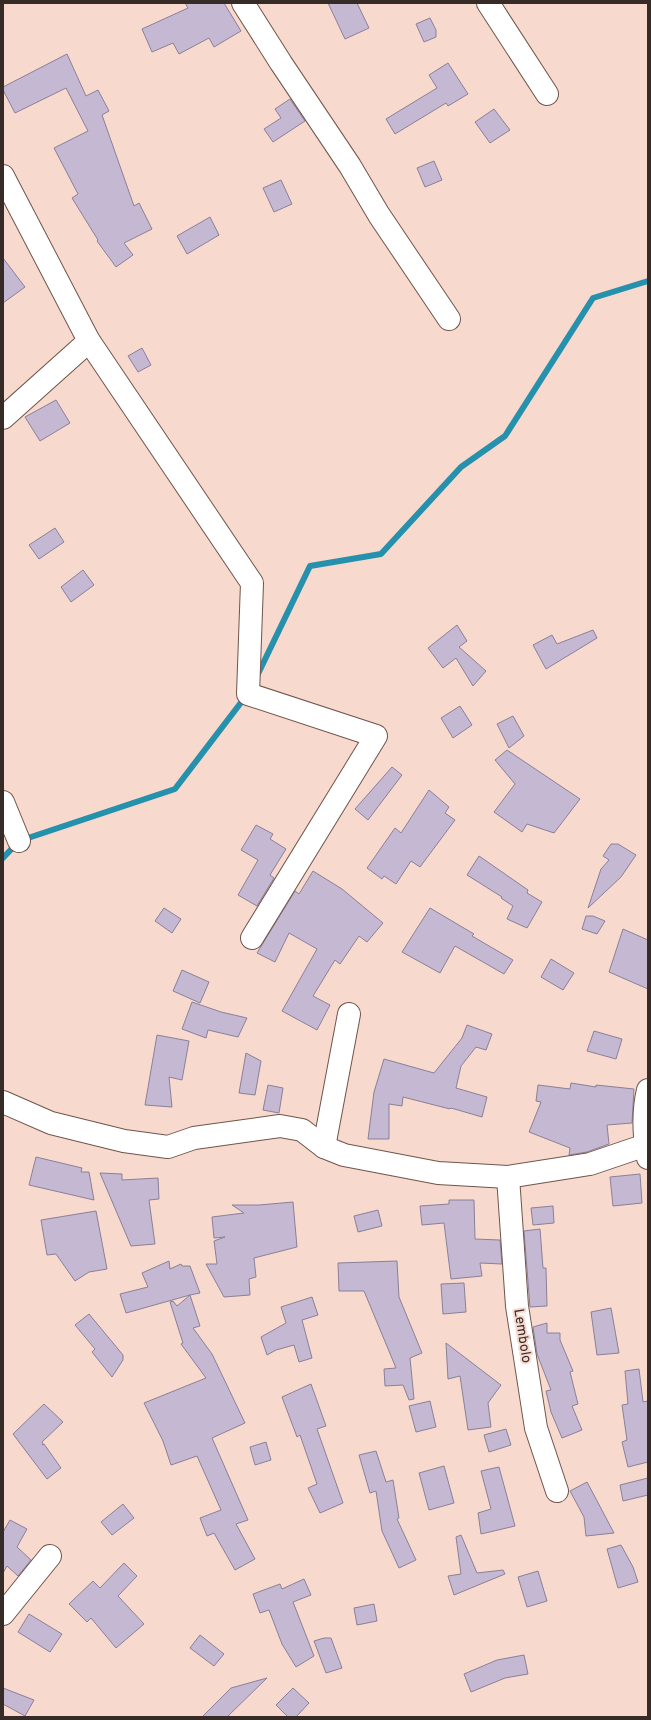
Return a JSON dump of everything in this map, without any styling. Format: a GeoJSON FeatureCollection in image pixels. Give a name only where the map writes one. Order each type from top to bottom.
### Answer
{"type":"FeatureCollection","features":[{"type":"Feature","properties":{"kind":"street"},"geometry":{"type":"LineString","coordinates":[[243,3],[280,63],[350,166],[379,215],[449,318]]}},
{"type":"Feature","properties":{"kind":"street"},"geometry":{"type":"LineString","coordinates":[[488,3],[547,94]]}},
{"type":"Feature","properties":{"kind":"street"},"geometry":{"type":"LineString","coordinates":[[3,176],[89,341],[252,583],[248,694],[376,736],[252,938]]}},
{"type":"Feature","properties":{"kind":"street"},"geometry":{"type":"LineString","coordinates":[[3,418],[89,341]]}},
{"type":"Feature","properties":{"kind":"street"},"geometry":{"type":"LineString","coordinates":[[3,802],[19,841]]}},
{"type":"Feature","properties":{"kind":"street"},"geometry":{"type":"LineString","coordinates":[[324,1147],[349,1014]]}},
{"type":"Feature","properties":{"kind":"street"},"geometry":{"type":"LineString","coordinates":[[3,1102],[51,1123],[124,1141],[168,1147],[194,1138],[280,1126],[302,1130],[324,1147],[344,1155],[438,1173],[508,1177],[590,1164],[647,1151],[646,1098],[648,1090]]}},
{"type":"Feature","properties":{"kind":"street","name":"Lembolo"},"geometry":{"type":"LineString","coordinates":[[508,1177],[517,1306],[536,1428],[557,1491]]}},
{"type":"Feature","properties":{"kind":"street"},"geometry":{"type":"LineString","coordinates":[[3,1614],[50,1556]]}},
{"type":"Feature","properties":{"kind":"building"},"geometry":{"type":"Polygon","coordinates":[[[185,3],[224,3],[241,31],[214,47],[209,38],[179,54],[173,43],[152,52],[142,29],[188,8],[185,3]]]}},
{"type":"Feature","properties":{"kind":"building"},"geometry":{"type":"Polygon","coordinates":[[[328,3],[357,3],[369,28],[345,39],[328,3]]]}},
{"type":"Feature","properties":{"kind":"building"},"geometry":{"type":"Polygon","coordinates":[[[430,18],[436,30],[436,37],[424,42],[416,24],[430,18]]]}},
{"type":"Feature","properties":{"kind":"building"},"geometry":{"type":"Polygon","coordinates":[[[67,54],[86,96],[98,90],[109,111],[102,115],[134,206],[139,203],[152,229],[124,243],[133,255],[116,267],[97,241],[98,240],[72,198],[78,194],[54,148],[88,131],[66,88],[15,113],[3,90],[3,87],[67,54]]]}},
{"type":"Feature","properties":{"kind":"building"},"geometry":{"type":"Polygon","coordinates":[[[448,63],[468,94],[448,106],[446,103],[395,134],[386,119],[437,88],[429,75],[448,63]]]}},
{"type":"Feature","properties":{"kind":"building"},"geometry":{"type":"Polygon","coordinates":[[[290,99],[305,121],[273,142],[264,129],[281,118],[275,109],[290,99]]]}},
{"type":"Feature","properties":{"kind":"building"},"geometry":{"type":"Polygon","coordinates":[[[494,109],[510,130],[490,143],[475,122],[494,109]]]}},
{"type":"Feature","properties":{"kind":"building"},"geometry":{"type":"Polygon","coordinates":[[[434,161],[442,180],[425,187],[417,168],[434,161]]]}},
{"type":"Feature","properties":{"kind":"building"},"geometry":{"type":"Polygon","coordinates":[[[281,180],[292,204],[274,212],[263,188],[281,180]]]}},
{"type":"Feature","properties":{"kind":"building"},"geometry":{"type":"Polygon","coordinates":[[[210,217],[219,235],[187,254],[177,236],[210,217]]]}},
{"type":"Feature","properties":{"kind":"building"},"geometry":{"type":"Polygon","coordinates":[[[3,258],[25,287],[3,303],[3,258]]]}},
{"type":"Feature","properties":{"kind":"building"},"geometry":{"type":"Polygon","coordinates":[[[142,348],[151,365],[138,372],[128,356],[142,348]]]}},
{"type":"Feature","properties":{"kind":"building"},"geometry":{"type":"Polygon","coordinates":[[[56,400],[70,423],[40,441],[25,417],[56,400]]]}},
{"type":"Feature","properties":{"kind":"building"},"geometry":{"type":"Polygon","coordinates":[[[55,528],[64,542],[39,559],[29,545],[55,528]]]}},
{"type":"Feature","properties":{"kind":"building"},"geometry":{"type":"Polygon","coordinates":[[[83,570],[94,585],[71,602],[61,587],[83,570]]]}},
{"type":"Feature","properties":{"kind":"building"},"geometry":{"type":"Polygon","coordinates":[[[457,625],[467,641],[459,647],[486,671],[473,686],[456,658],[443,668],[428,648],[457,625]]]}},
{"type":"Feature","properties":{"kind":"building"},"geometry":{"type":"Polygon","coordinates":[[[593,630],[597,638],[546,669],[533,645],[552,635],[557,644],[593,630]]]}},
{"type":"Feature","properties":{"kind":"building"},"geometry":{"type":"Polygon","coordinates":[[[460,706],[472,725],[453,738],[441,718],[460,706]]]}},
{"type":"Feature","properties":{"kind":"building"},"geometry":{"type":"Polygon","coordinates":[[[513,716],[524,736],[509,748],[497,724],[513,716]]]}},
{"type":"Feature","properties":{"kind":"building"},"geometry":{"type":"Polygon","coordinates":[[[507,750],[580,799],[554,833],[527,824],[522,832],[494,812],[515,784],[495,760],[507,750]]]}},
{"type":"Feature","properties":{"kind":"building"},"geometry":{"type":"Polygon","coordinates":[[[392,767],[402,775],[368,820],[355,809],[392,767]]]}},
{"type":"Feature","properties":{"kind":"building"},"geometry":{"type":"Polygon","coordinates":[[[429,790],[449,807],[445,813],[455,820],[420,867],[411,861],[396,884],[384,876],[382,879],[367,868],[395,828],[401,833],[429,790]]]}},
{"type":"Feature","properties":{"kind":"building"},"geometry":{"type":"Polygon","coordinates":[[[256,825],[273,834],[270,839],[286,849],[270,875],[274,878],[257,906],[238,895],[258,860],[241,850],[256,825]]]}},
{"type":"Feature","properties":{"kind":"building"},"geometry":{"type":"Polygon","coordinates":[[[611,844],[618,844],[636,855],[621,877],[588,908],[601,869],[609,860],[603,856],[611,844]]]}},
{"type":"Feature","properties":{"kind":"building"},"geometry":{"type":"Polygon","coordinates":[[[479,856],[528,890],[527,893],[542,902],[527,928],[507,919],[513,906],[501,898],[502,897],[467,875],[479,856]]]}},
{"type":"Feature","properties":{"kind":"building"},"geometry":{"type":"Polygon","coordinates":[[[313,871],[342,889],[383,923],[367,942],[359,936],[340,964],[335,960],[313,996],[330,1005],[317,1030],[282,1011],[317,949],[289,933],[275,962],[257,953],[295,891],[299,894],[313,871]]]}},
{"type":"Feature","properties":{"kind":"building"},"geometry":{"type":"Polygon","coordinates":[[[164,908],[181,919],[172,933],[155,921],[164,908]]]}},
{"type":"Feature","properties":{"kind":"building"},"geometry":{"type":"Polygon","coordinates":[[[430,908],[474,934],[472,936],[513,960],[504,974],[455,946],[440,973],[402,952],[430,908]]]}},
{"type":"Feature","properties":{"kind":"building"},"geometry":{"type":"Polygon","coordinates":[[[586,916],[593,916],[605,921],[597,934],[582,929],[586,916]]]}},
{"type":"Feature","properties":{"kind":"building"},"geometry":{"type":"Polygon","coordinates":[[[623,929],[648,940],[648,989],[609,972],[623,929]]]}},
{"type":"Feature","properties":{"kind":"building"},"geometry":{"type":"Polygon","coordinates":[[[551,959],[574,973],[563,990],[541,977],[551,959]]]}},
{"type":"Feature","properties":{"kind":"building"},"geometry":{"type":"Polygon","coordinates":[[[182,970],[209,982],[200,1003],[173,991],[182,970]]]}},
{"type":"Feature","properties":{"kind":"building"},"geometry":{"type":"Polygon","coordinates":[[[192,1002],[221,1012],[247,1018],[238,1037],[208,1030],[206,1038],[182,1029],[192,1002]]]}},
{"type":"Feature","properties":{"kind":"building"},"geometry":{"type":"Polygon","coordinates":[[[467,1025],[492,1034],[486,1050],[476,1047],[461,1066],[456,1088],[487,1097],[482,1117],[403,1097],[402,1106],[389,1104],[389,1139],[368,1139],[374,1092],[384,1059],[434,1073],[462,1038],[467,1025]]]}},
{"type":"Feature","properties":{"kind":"building"},"geometry":{"type":"Polygon","coordinates":[[[594,1031],[622,1039],[616,1059],[587,1051],[594,1031]]]}},
{"type":"Feature","properties":{"kind":"building"},"geometry":{"type":"Polygon","coordinates":[[[157,1035],[189,1041],[182,1080],[169,1077],[172,1107],[145,1105],[157,1035]]]}},
{"type":"Feature","properties":{"kind":"building"},"geometry":{"type":"Polygon","coordinates":[[[246,1053],[261,1061],[255,1095],[239,1093],[246,1053]]]}},
{"type":"Feature","properties":{"kind":"building"},"geometry":{"type":"Polygon","coordinates":[[[571,1083],[596,1087],[596,1085],[634,1089],[632,1123],[607,1125],[609,1144],[587,1152],[569,1155],[570,1148],[529,1132],[541,1102],[536,1101],[538,1085],[570,1089],[571,1083]]]}},
{"type":"Feature","properties":{"kind":"building"},"geometry":{"type":"Polygon","coordinates":[[[268,1085],[283,1088],[279,1113],[263,1110],[268,1085]]]}},
{"type":"Feature","properties":{"kind":"building"},"geometry":{"type":"Polygon","coordinates":[[[36,1157],[82,1168],[81,1172],[89,1172],[94,1200],[29,1185],[36,1157]]]}},
{"type":"Feature","properties":{"kind":"building"},"geometry":{"type":"Polygon","coordinates":[[[100,1173],[122,1174],[122,1180],[158,1178],[159,1199],[149,1200],[155,1244],[131,1246],[100,1173]]]}},
{"type":"Feature","properties":{"kind":"building"},"geometry":{"type":"Polygon","coordinates":[[[640,1174],[642,1203],[613,1206],[610,1177],[640,1174]]]}},
{"type":"Feature","properties":{"kind":"building"},"geometry":{"type":"Polygon","coordinates":[[[449,1200],[474,1200],[475,1239],[500,1240],[502,1264],[480,1263],[482,1276],[451,1279],[444,1223],[422,1225],[420,1206],[449,1204],[449,1200]]]}},
{"type":"Feature","properties":{"kind":"building"},"geometry":{"type":"Polygon","coordinates":[[[293,1202],[297,1247],[254,1258],[256,1277],[249,1279],[250,1295],[224,1297],[206,1264],[217,1264],[214,1241],[225,1237],[214,1238],[212,1217],[244,1213],[232,1205],[259,1205],[293,1202]]]}},
{"type":"Feature","properties":{"kind":"building"},"geometry":{"type":"Polygon","coordinates":[[[553,1206],[554,1223],[533,1225],[531,1208],[553,1206]]]}},
{"type":"Feature","properties":{"kind":"building"},"geometry":{"type":"Polygon","coordinates":[[[378,1210],[382,1226],[358,1232],[354,1216],[378,1210]]]}},
{"type":"Feature","properties":{"kind":"building"},"geometry":{"type":"Polygon","coordinates":[[[96,1211],[107,1269],[89,1272],[75,1281],[56,1254],[47,1255],[41,1220],[96,1211]]]}},
{"type":"Feature","properties":{"kind":"building"},"geometry":{"type":"Polygon","coordinates":[[[540,1229],[543,1268],[546,1268],[547,1306],[530,1307],[524,1231],[540,1229]]]}},
{"type":"Feature","properties":{"kind":"building"},"geometry":{"type":"Polygon","coordinates":[[[169,1261],[170,1269],[181,1264],[182,1266],[190,1266],[200,1293],[126,1313],[120,1294],[148,1287],[142,1273],[169,1261]]]}},
{"type":"Feature","properties":{"kind":"building"},"geometry":{"type":"Polygon","coordinates":[[[397,1261],[399,1297],[422,1353],[410,1358],[414,1399],[409,1400],[403,1385],[385,1386],[384,1369],[396,1368],[364,1291],[339,1291],[338,1263],[397,1261]]]}},
{"type":"Feature","properties":{"kind":"building"},"geometry":{"type":"Polygon","coordinates":[[[464,1283],[466,1312],[443,1314],[441,1284],[464,1283]]]}},
{"type":"Feature","properties":{"kind":"building"},"geometry":{"type":"Polygon","coordinates":[[[190,1295],[200,1326],[193,1328],[212,1354],[245,1423],[212,1438],[248,1520],[236,1524],[255,1559],[235,1570],[214,1533],[207,1536],[200,1518],[221,1510],[197,1456],[171,1465],[163,1441],[144,1403],[206,1378],[181,1344],[183,1343],[170,1302],[173,1301],[177,1306],[190,1295]]]}},
{"type":"Feature","properties":{"kind":"building"},"geometry":{"type":"Polygon","coordinates":[[[312,1297],[318,1315],[302,1320],[312,1358],[299,1362],[294,1345],[276,1350],[267,1355],[261,1337],[286,1323],[281,1307],[312,1297]]]}},
{"type":"Feature","properties":{"kind":"building"},"geometry":{"type":"Polygon","coordinates":[[[611,1308],[619,1353],[597,1355],[591,1312],[611,1308]]]}},
{"type":"Feature","properties":{"kind":"building"},"geometry":{"type":"Polygon","coordinates":[[[89,1314],[123,1355],[123,1360],[112,1377],[92,1352],[95,1349],[75,1325],[89,1314]]]}},
{"type":"Feature","properties":{"kind":"building"},"geometry":{"type":"Polygon","coordinates":[[[547,1323],[547,1333],[560,1333],[560,1340],[573,1371],[570,1372],[578,1404],[572,1406],[582,1430],[562,1438],[551,1412],[546,1391],[551,1390],[537,1354],[533,1327],[547,1323]]]}},
{"type":"Feature","properties":{"kind":"building"},"geometry":{"type":"Polygon","coordinates":[[[446,1343],[501,1385],[488,1403],[491,1427],[468,1430],[460,1376],[448,1379],[446,1343]]]}},
{"type":"Feature","properties":{"kind":"building"},"geometry":{"type":"Polygon","coordinates":[[[639,1369],[643,1402],[648,1401],[648,1462],[628,1467],[622,1442],[627,1440],[622,1405],[628,1404],[625,1371],[639,1369]]]}},
{"type":"Feature","properties":{"kind":"building"},"geometry":{"type":"Polygon","coordinates":[[[311,1384],[326,1426],[317,1429],[343,1503],[320,1513],[308,1488],[317,1484],[300,1435],[297,1437],[282,1397],[311,1384]]]}},
{"type":"Feature","properties":{"kind":"building"},"geometry":{"type":"Polygon","coordinates":[[[430,1401],[436,1427],[416,1432],[409,1406],[430,1401]]]}},
{"type":"Feature","properties":{"kind":"building"},"geometry":{"type":"Polygon","coordinates":[[[44,1404],[63,1422],[42,1442],[42,1445],[44,1444],[61,1468],[47,1479],[13,1434],[44,1404]]]}},
{"type":"Feature","properties":{"kind":"building"},"geometry":{"type":"Polygon","coordinates":[[[506,1429],[511,1445],[489,1452],[484,1435],[506,1429]]]}},
{"type":"Feature","properties":{"kind":"building"},"geometry":{"type":"Polygon","coordinates":[[[266,1442],[271,1460],[255,1465],[250,1447],[266,1442]]]}},
{"type":"Feature","properties":{"kind":"building"},"geometry":{"type":"Polygon","coordinates":[[[376,1451],[386,1482],[393,1480],[399,1518],[397,1519],[416,1560],[399,1568],[382,1531],[376,1491],[370,1493],[359,1455],[376,1451]]]}},
{"type":"Feature","properties":{"kind":"building"},"geometry":{"type":"Polygon","coordinates":[[[444,1466],[454,1503],[429,1510],[419,1473],[444,1466]]]}},
{"type":"Feature","properties":{"kind":"building"},"geometry":{"type":"Polygon","coordinates":[[[499,1467],[515,1526],[481,1534],[478,1513],[491,1509],[481,1471],[499,1467]]]}},
{"type":"Feature","properties":{"kind":"building"},"geometry":{"type":"Polygon","coordinates":[[[648,1478],[648,1495],[623,1501],[620,1485],[648,1478]]]}},
{"type":"Feature","properties":{"kind":"building"},"geometry":{"type":"Polygon","coordinates":[[[587,1482],[614,1533],[586,1536],[584,1517],[570,1491],[587,1482]]]}},
{"type":"Feature","properties":{"kind":"building"},"geometry":{"type":"Polygon","coordinates":[[[123,1504],[134,1518],[112,1535],[101,1522],[123,1504]]]}},
{"type":"Feature","properties":{"kind":"building"},"geometry":{"type":"Polygon","coordinates":[[[10,1520],[27,1529],[17,1547],[31,1560],[18,1576],[7,1566],[3,1573],[3,1532],[10,1520]]]}},
{"type":"Feature","properties":{"kind":"building"},"geometry":{"type":"Polygon","coordinates":[[[461,1535],[477,1573],[503,1570],[505,1574],[454,1595],[448,1576],[461,1574],[456,1537],[461,1535]]]}},
{"type":"Feature","properties":{"kind":"building"},"geometry":{"type":"Polygon","coordinates":[[[621,1545],[633,1567],[638,1582],[618,1588],[607,1549],[621,1545]]]}},
{"type":"Feature","properties":{"kind":"building"},"geometry":{"type":"Polygon","coordinates":[[[124,1563],[137,1576],[118,1596],[144,1624],[116,1648],[91,1618],[87,1622],[69,1604],[93,1581],[100,1588],[124,1563]]]}},
{"type":"Feature","properties":{"kind":"building"},"geometry":{"type":"Polygon","coordinates":[[[538,1571],[547,1601],[527,1607],[518,1577],[538,1571]]]}},
{"type":"Feature","properties":{"kind":"building"},"geometry":{"type":"Polygon","coordinates":[[[304,1579],[311,1595],[293,1602],[314,1656],[296,1667],[282,1644],[269,1610],[260,1613],[253,1594],[280,1584],[282,1589],[304,1579]]]}},
{"type":"Feature","properties":{"kind":"building"},"geometry":{"type":"Polygon","coordinates":[[[374,1604],[377,1621],[357,1625],[354,1608],[374,1604]]]}},
{"type":"Feature","properties":{"kind":"building"},"geometry":{"type":"Polygon","coordinates":[[[29,1614],[62,1634],[50,1652],[18,1632],[29,1614]]]}},
{"type":"Feature","properties":{"kind":"building"},"geometry":{"type":"Polygon","coordinates":[[[200,1635],[224,1654],[214,1666],[190,1648],[200,1635]]]}},
{"type":"Feature","properties":{"kind":"building"},"geometry":{"type":"Polygon","coordinates":[[[324,1638],[331,1638],[342,1668],[326,1673],[314,1641],[324,1638]]]}},
{"type":"Feature","properties":{"kind":"building"},"geometry":{"type":"Polygon","coordinates":[[[524,1655],[528,1674],[505,1678],[471,1692],[464,1674],[497,1660],[524,1655]]]}},
{"type":"Feature","properties":{"kind":"building"},"geometry":{"type":"Polygon","coordinates":[[[267,1678],[227,1717],[202,1717],[231,1688],[267,1678]]]}},
{"type":"Feature","properties":{"kind":"building"},"geometry":{"type":"Polygon","coordinates":[[[3,1688],[34,1700],[25,1716],[3,1704],[3,1688]]]}},
{"type":"Feature","properties":{"kind":"building"},"geometry":{"type":"Polygon","coordinates":[[[293,1688],[309,1703],[296,1717],[288,1717],[276,1705],[293,1688]]]}},
{"type":"Feature","properties":{"kind":"waterway"},"geometry":{"type":"LineString","coordinates":[[257,676],[310,566],[381,554],[461,467],[505,436],[593,298],[648,281]]}},
{"type":"Feature","properties":{"kind":"waterway"},"geometry":{"type":"LineString","coordinates":[[3,858],[19,841],[175,789],[246,696]]}}]}
